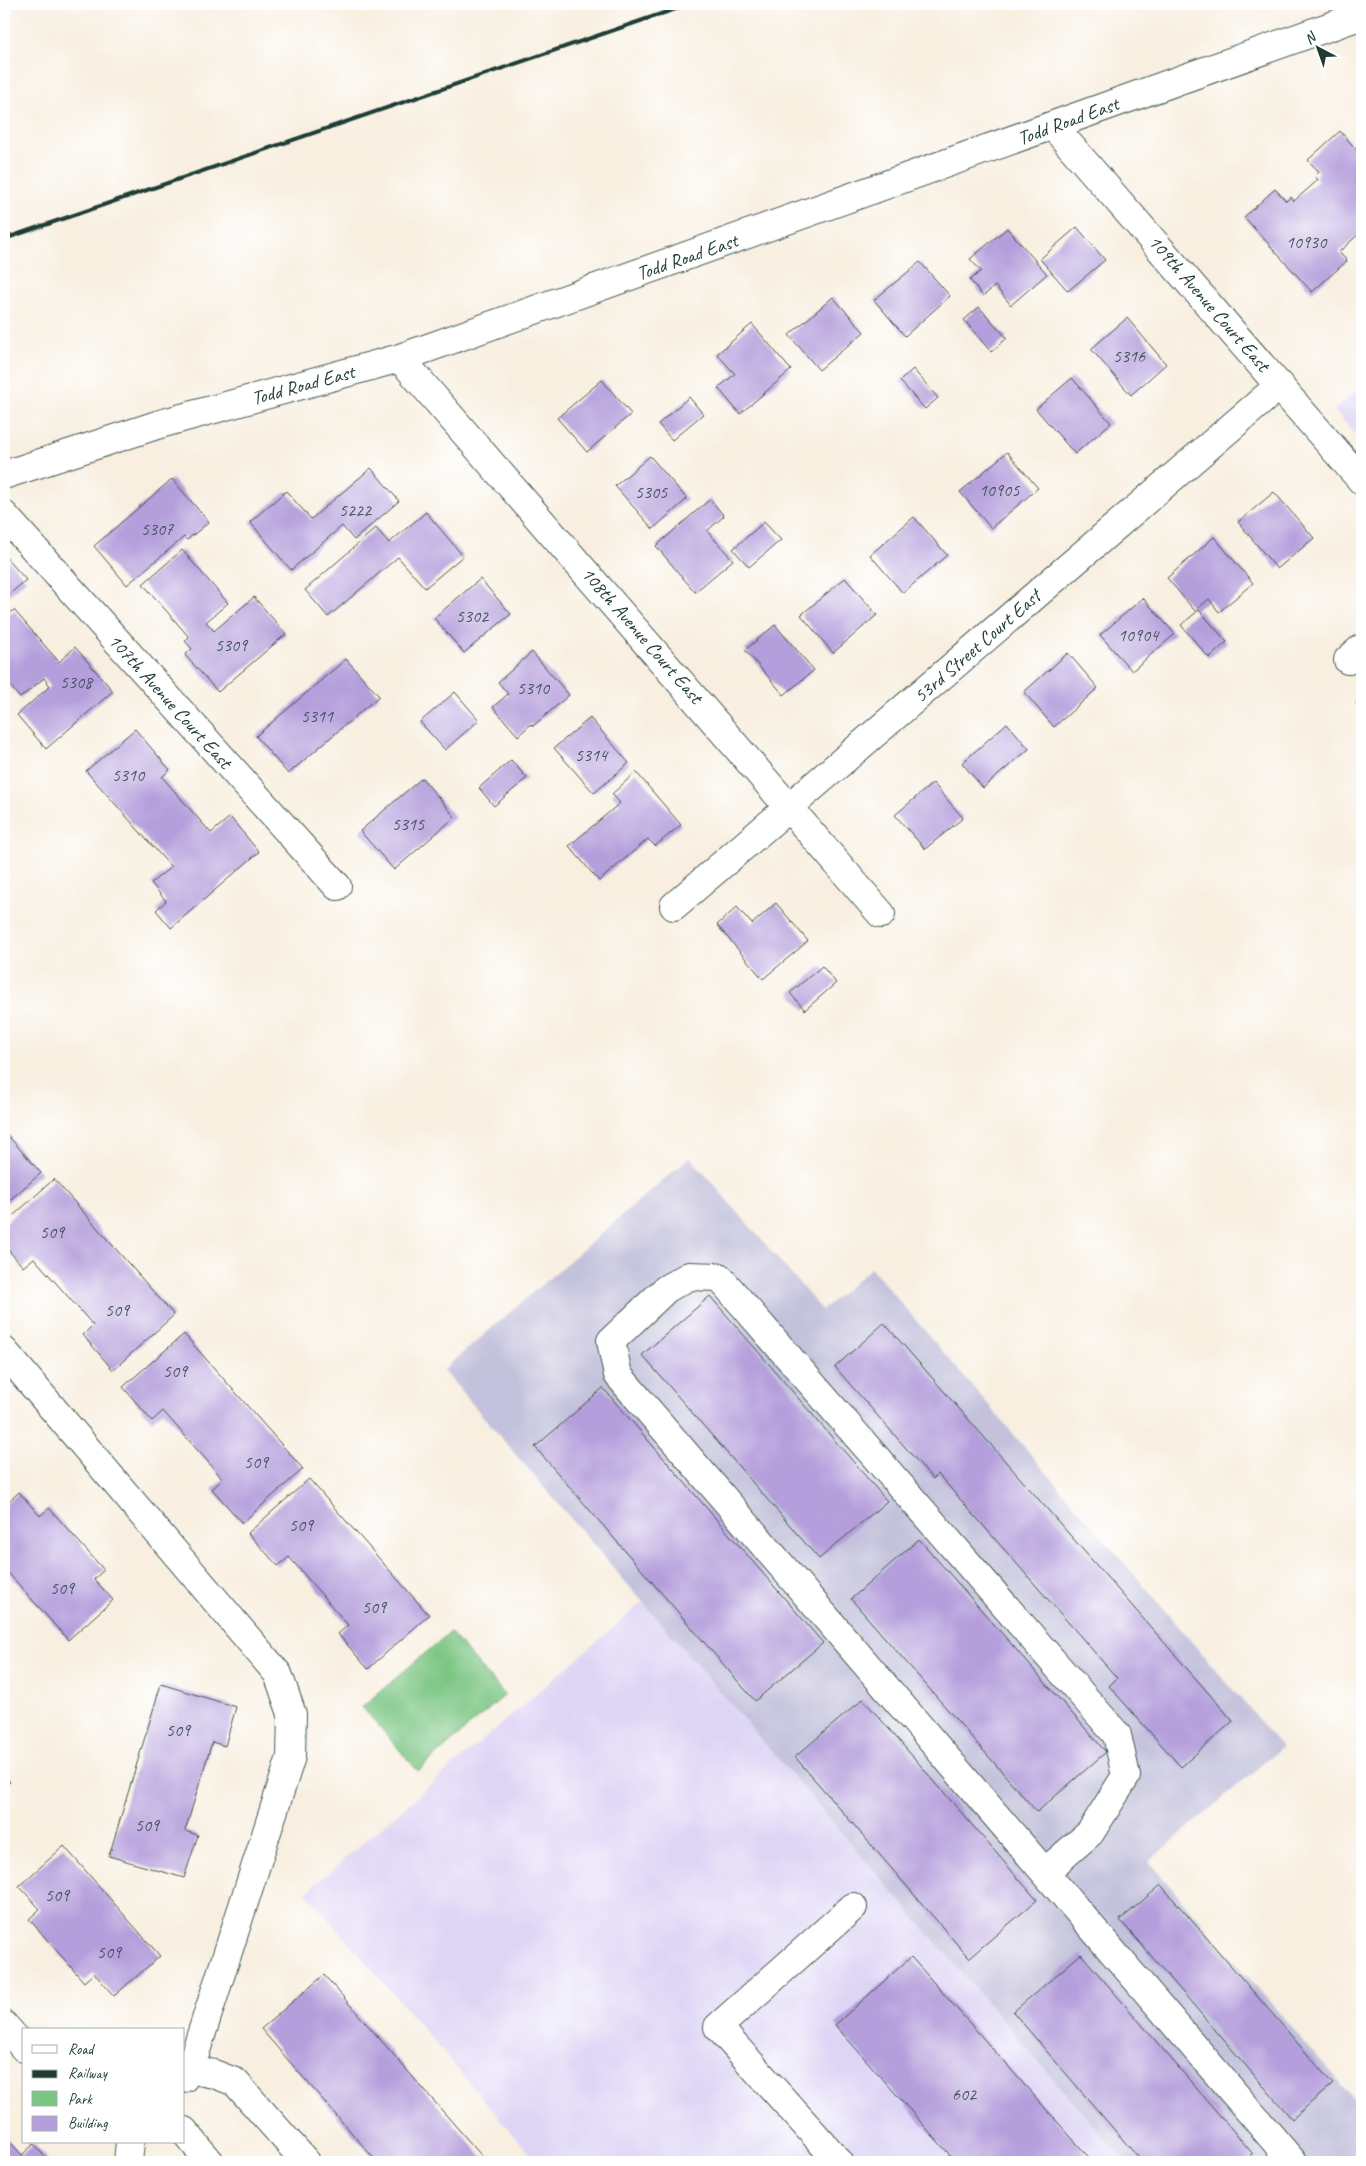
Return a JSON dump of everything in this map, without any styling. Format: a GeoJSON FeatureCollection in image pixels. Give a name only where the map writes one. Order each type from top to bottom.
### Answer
{"type":"FeatureCollection","features":[{"type":"Feature","properties":{"kind":"street","name":"Todd Road East"},"geometry":{"type":"LineString","coordinates":[[4,475],[160,424],[400,358],[1054,127],[1362,15]]}},
{"type":"Feature","properties":{"kind":"street","name":"109th Avenue Court East"},"geometry":{"type":"LineString","coordinates":[[1054,127],[1362,481]]}},
{"type":"Feature","properties":{"kind":"street","name":"108th Avenue Court East"},"geometry":{"type":"LineString","coordinates":[[400,358],[791,807],[881,914]]}},
{"type":"Feature","properties":{"kind":"street","name":"53rd Street Court East"},"geometry":{"type":"LineString","coordinates":[[674,906],[1280,385]]}},
{"type":"Feature","properties":{"kind":"street","name":"107th Avenue Court East"},"geometry":{"type":"LineString","coordinates":[[4,515],[337,886]]}},
{"type":"Feature","properties":{"kind":"street"},"geometry":{"type":"LineString","coordinates":[[1044,1872],[1090,1834],[1126,1776],[1117,1735],[719,1277],[689,1276],[666,1290],[611,1341],[618,1375],[1044,1872],[1293,2162]]}},
{"type":"Feature","properties":{"kind":"street"},"geometry":{"type":"LineString","coordinates":[[4,1351],[278,1674],[292,1714],[291,1757],[186,2074],[214,2074],[235,2082],[306,2162]]}},
{"type":"Feature","properties":{"kind":"street"},"geometry":{"type":"LineString","coordinates":[[838,2162],[718,2027],[853,1907]]}},
{"type":"Feature","properties":{"kind":"street"},"geometry":{"type":"LineString","coordinates":[[4,2025],[22,2046]]}},
{"type":"Feature","properties":{"kind":"street"},"geometry":{"type":"LineString","coordinates":[[185,2132],[210,2162]]}},
{"type":"Feature","properties":{"kind":"street"},"geometry":{"type":"LineString","coordinates":[[128,2162],[130,2144]]}},
{"type":"Feature","properties":{"kind":"shaded area"},"geometry":{"type":"Polygon","coordinates":[[[1362,385],[1362,442],[1334,410],[1362,385]]]}},
{"type":"Feature","properties":{"kind":"shaded area"},"geometry":{"type":"Polygon","coordinates":[[[690,1157],[822,1310],[871,1268],[1282,1747],[1149,1862],[1362,2109],[1362,2162],[1125,2162],[443,1370],[690,1157]]]}},
{"type":"Feature","properties":{"kind":"shaded area"},"geometry":{"type":"Polygon","coordinates":[[[643,1602],[1125,2162],[537,2162],[306,1892],[643,1602]]]}},
{"type":"Feature","properties":{"kind":"green space"},"geometry":{"type":"Polygon","coordinates":[[[450,1632],[505,1695],[418,1771],[362,1707],[450,1632]]]}},
{"type":"Feature","properties":{"kind":"building"},"geometry":{"type":"Polygon","coordinates":[[[1340,131],[1362,156],[1362,231],[1339,252],[1347,261],[1312,292],[1244,217],[1275,189],[1286,201],[1291,197],[1294,201],[1318,180],[1315,176],[1319,172],[1308,160],[1340,131]]]}},
{"type":"Feature","properties":{"kind":"building"},"geometry":{"type":"Polygon","coordinates":[[[1077,227],[1105,260],[1068,291],[1040,259],[1077,227]]]}},
{"type":"Feature","properties":{"kind":"building"},"geometry":{"type":"Polygon","coordinates":[[[1007,228],[1047,274],[1011,305],[995,286],[983,296],[970,280],[981,271],[970,259],[1007,228]]]}},
{"type":"Feature","properties":{"kind":"building"},"geometry":{"type":"Polygon","coordinates":[[[920,262],[950,296],[905,336],[874,300],[920,262]]]}},
{"type":"Feature","properties":{"kind":"building"},"geometry":{"type":"Polygon","coordinates":[[[833,297],[864,332],[819,370],[789,335],[833,297]]]}},
{"type":"Feature","properties":{"kind":"building"},"geometry":{"type":"Polygon","coordinates":[[[979,307],[1007,338],[991,352],[964,320],[979,307]]]}},
{"type":"Feature","properties":{"kind":"building"},"geometry":{"type":"Polygon","coordinates":[[[1127,318],[1166,364],[1131,395],[1091,349],[1127,318]]]}},
{"type":"Feature","properties":{"kind":"building"},"geometry":{"type":"Polygon","coordinates":[[[752,324],[791,370],[740,414],[718,388],[735,374],[717,354],[752,324]]]}},
{"type":"Feature","properties":{"kind":"building"},"geometry":{"type":"Polygon","coordinates":[[[913,369],[938,398],[925,409],[900,381],[913,369]]]}},
{"type":"Feature","properties":{"kind":"building"},"geometry":{"type":"Polygon","coordinates":[[[1072,378],[1111,423],[1075,454],[1036,409],[1072,378]]]}},
{"type":"Feature","properties":{"kind":"building"},"geometry":{"type":"Polygon","coordinates":[[[602,380],[631,414],[587,452],[557,418],[602,380]]]}},
{"type":"Feature","properties":{"kind":"building"},"geometry":{"type":"Polygon","coordinates":[[[689,397],[703,414],[672,440],[658,424],[689,397]]]}},
{"type":"Feature","properties":{"kind":"building"},"geometry":{"type":"Polygon","coordinates":[[[1007,452],[1038,488],[991,528],[960,492],[1007,452]]]}},
{"type":"Feature","properties":{"kind":"building"},"geometry":{"type":"Polygon","coordinates":[[[650,456],[687,499],[653,529],[615,486],[650,456]]]}},
{"type":"Feature","properties":{"kind":"building"},"geometry":{"type":"Polygon","coordinates":[[[371,468],[399,501],[354,540],[342,526],[291,570],[250,522],[286,491],[311,519],[371,468]]]}},
{"type":"Feature","properties":{"kind":"building"},"geometry":{"type":"Polygon","coordinates":[[[172,479],[209,522],[187,540],[184,537],[127,585],[94,546],[172,479]]]}},
{"type":"Feature","properties":{"kind":"building"},"geometry":{"type":"Polygon","coordinates":[[[1274,492],[1314,538],[1277,569],[1238,522],[1274,492]]]}},
{"type":"Feature","properties":{"kind":"building"},"geometry":{"type":"Polygon","coordinates":[[[710,499],[724,516],[707,531],[733,560],[695,592],[656,546],[710,499]]]}},
{"type":"Feature","properties":{"kind":"building"},"geometry":{"type":"Polygon","coordinates":[[[426,512],[463,556],[425,588],[398,557],[328,617],[305,590],[376,528],[389,543],[426,512]]]}},
{"type":"Feature","properties":{"kind":"building"},"geometry":{"type":"Polygon","coordinates":[[[914,517],[947,555],[903,593],[870,555],[914,517]]]}},
{"type":"Feature","properties":{"kind":"building"},"geometry":{"type":"Polygon","coordinates":[[[764,522],[781,540],[749,567],[733,549],[764,522]]]}},
{"type":"Feature","properties":{"kind":"building"},"geometry":{"type":"Polygon","coordinates":[[[1214,537],[1253,583],[1219,612],[1209,599],[1195,611],[1167,578],[1214,537]]]}},
{"type":"Feature","properties":{"kind":"building"},"geometry":{"type":"Polygon","coordinates":[[[182,550],[228,603],[206,622],[214,631],[254,597],[286,634],[218,692],[185,655],[192,649],[185,641],[189,637],[143,584],[182,550]]]}},
{"type":"Feature","properties":{"kind":"building"},"geometry":{"type":"Polygon","coordinates":[[[4,555],[26,580],[4,599],[4,555]]]}},
{"type":"Feature","properties":{"kind":"building"},"geometry":{"type":"Polygon","coordinates":[[[845,578],[877,615],[833,653],[801,615],[845,578]]]}},
{"type":"Feature","properties":{"kind":"building"},"geometry":{"type":"Polygon","coordinates":[[[480,579],[511,614],[464,653],[434,618],[480,579]]]}},
{"type":"Feature","properties":{"kind":"building"},"geometry":{"type":"Polygon","coordinates":[[[1143,598],[1175,634],[1132,671],[1100,635],[1143,598]]]}},
{"type":"Feature","properties":{"kind":"building"},"geometry":{"type":"Polygon","coordinates":[[[14,610],[59,662],[75,647],[113,691],[46,749],[17,715],[50,686],[44,678],[20,698],[4,679],[4,618],[14,610]]]}},
{"type":"Feature","properties":{"kind":"building"},"geometry":{"type":"Polygon","coordinates":[[[1199,610],[1227,642],[1209,658],[1181,625],[1199,610]]]}},
{"type":"Feature","properties":{"kind":"building"},"geometry":{"type":"Polygon","coordinates":[[[775,625],[814,670],[784,695],[745,650],[775,625]]]}},
{"type":"Feature","properties":{"kind":"building"},"geometry":{"type":"Polygon","coordinates":[[[532,652],[569,695],[533,726],[531,724],[518,736],[493,707],[508,694],[498,682],[532,652]]]}},
{"type":"Feature","properties":{"kind":"building"},"geometry":{"type":"Polygon","coordinates":[[[1068,653],[1098,688],[1054,727],[1024,692],[1068,653]]]}},
{"type":"Feature","properties":{"kind":"building"},"geometry":{"type":"Polygon","coordinates":[[[346,659],[379,696],[288,774],[256,736],[346,659]]]}},
{"type":"Feature","properties":{"kind":"building"},"geometry":{"type":"Polygon","coordinates":[[[455,692],[479,720],[445,750],[420,722],[455,692]]]}},
{"type":"Feature","properties":{"kind":"building"},"geometry":{"type":"Polygon","coordinates":[[[1362,698],[1362,711],[1356,703],[1362,698]]]}},
{"type":"Feature","properties":{"kind":"building"},"geometry":{"type":"Polygon","coordinates":[[[590,718],[629,763],[594,793],[554,748],[590,718]]]}},
{"type":"Feature","properties":{"kind":"building"},"geometry":{"type":"Polygon","coordinates":[[[1007,723],[1029,749],[983,788],[962,763],[1007,723]]]}},
{"type":"Feature","properties":{"kind":"building"},"geometry":{"type":"Polygon","coordinates":[[[135,729],[170,770],[162,777],[211,833],[230,817],[259,852],[171,928],[156,910],[166,901],[151,883],[171,867],[86,771],[135,729]]]}},
{"type":"Feature","properties":{"kind":"building"},"geometry":{"type":"Polygon","coordinates":[[[511,760],[527,778],[494,806],[479,788],[511,760]]]}},
{"type":"Feature","properties":{"kind":"building"},"geometry":{"type":"Polygon","coordinates":[[[636,772],[681,825],[655,846],[648,839],[599,881],[569,846],[620,803],[612,794],[636,772]]]}},
{"type":"Feature","properties":{"kind":"building"},"geometry":{"type":"Polygon","coordinates":[[[422,778],[455,817],[394,870],[360,831],[422,778]]]}},
{"type":"Feature","properties":{"kind":"building"},"geometry":{"type":"Polygon","coordinates":[[[933,783],[963,818],[925,849],[895,815],[933,783]]]}},
{"type":"Feature","properties":{"kind":"building"},"geometry":{"type":"Polygon","coordinates":[[[776,903],[808,941],[763,979],[717,925],[737,907],[752,924],[776,903]]]}},
{"type":"Feature","properties":{"kind":"building"},"geometry":{"type":"Polygon","coordinates":[[[822,966],[836,983],[805,1010],[790,993],[822,966]]]}},
{"type":"Feature","properties":{"kind":"building"},"geometry":{"type":"Polygon","coordinates":[[[4,1131],[41,1173],[4,1205],[4,1131]]]}},
{"type":"Feature","properties":{"kind":"building"},"geometry":{"type":"Polygon","coordinates":[[[54,1179],[174,1315],[113,1370],[83,1335],[93,1325],[34,1258],[23,1267],[4,1245],[4,1224],[54,1179]]]}},
{"type":"Feature","properties":{"kind":"building"},"geometry":{"type":"Polygon","coordinates":[[[710,1296],[887,1501],[819,1559],[642,1355],[710,1296]]]}},
{"type":"Feature","properties":{"kind":"building"},"geometry":{"type":"Polygon","coordinates":[[[884,1323],[1233,1721],[1181,1767],[1109,1686],[1117,1678],[938,1474],[933,1479],[835,1367],[884,1323]]]}},
{"type":"Feature","properties":{"kind":"building"},"geometry":{"type":"Polygon","coordinates":[[[184,1334],[303,1469],[242,1523],[212,1489],[223,1479],[163,1411],[152,1421],[123,1387],[184,1334]]]}},
{"type":"Feature","properties":{"kind":"building"},"geometry":{"type":"Polygon","coordinates":[[[603,1388],[823,1643],[755,1701],[535,1447],[603,1388]]]}},
{"type":"Feature","properties":{"kind":"building"},"geometry":{"type":"Polygon","coordinates":[[[309,1479],[429,1615],[368,1669],[338,1634],[348,1625],[289,1557],[278,1566],[248,1533],[309,1479]]]}},
{"type":"Feature","properties":{"kind":"building"},"geometry":{"type":"Polygon","coordinates":[[[19,1492],[40,1516],[49,1508],[104,1570],[94,1579],[113,1600],[68,1640],[4,1568],[4,1506],[19,1492]]]}},
{"type":"Feature","properties":{"kind":"building"},"geometry":{"type":"Polygon","coordinates":[[[919,1539],[1106,1752],[1037,1812],[851,1599],[919,1539]]]}},
{"type":"Feature","properties":{"kind":"building"},"geometry":{"type":"Polygon","coordinates":[[[161,1684],[236,1707],[225,1746],[212,1742],[185,1831],[198,1835],[184,1878],[109,1856],[161,1684]]]}},
{"type":"Feature","properties":{"kind":"building"},"geometry":{"type":"Polygon","coordinates":[[[863,1699],[1037,1900],[969,1958],[795,1757],[863,1699]]]}},
{"type":"Feature","properties":{"kind":"building"},"geometry":{"type":"Polygon","coordinates":[[[4,1775],[10,1782],[4,1787],[4,1775]]]}},
{"type":"Feature","properties":{"kind":"building"},"geometry":{"type":"Polygon","coordinates":[[[64,1846],[160,1956],[114,1996],[94,1973],[84,1982],[29,1919],[40,1909],[19,1886],[64,1846]]]}},
{"type":"Feature","properties":{"kind":"building"},"geometry":{"type":"Polygon","coordinates":[[[1161,1885],[1333,2084],[1292,2119],[1120,1920],[1161,1885]]]}},
{"type":"Feature","properties":{"kind":"building"},"geometry":{"type":"Polygon","coordinates":[[[1081,1954],[1253,2154],[1243,2162],[1142,2162],[1013,2012],[1081,1954]]]}},
{"type":"Feature","properties":{"kind":"building"},"geometry":{"type":"Polygon","coordinates":[[[911,1957],[1093,2162],[956,2162],[835,2025],[911,1957]]]}},
{"type":"Feature","properties":{"kind":"building"},"geometry":{"type":"Polygon","coordinates":[[[324,1975],[487,2162],[377,2162],[261,2029],[324,1975]]]}},
{"type":"Feature","properties":{"kind":"building"},"geometry":{"type":"Polygon","coordinates":[[[4,2135],[22,2155],[34,2144],[49,2162],[4,2162],[4,2135]]]}},
{"type":"Feature","properties":{"kind":"railway"},"geometry":{"type":"LineString","coordinates":[[4,239],[690,4]]}}]}
